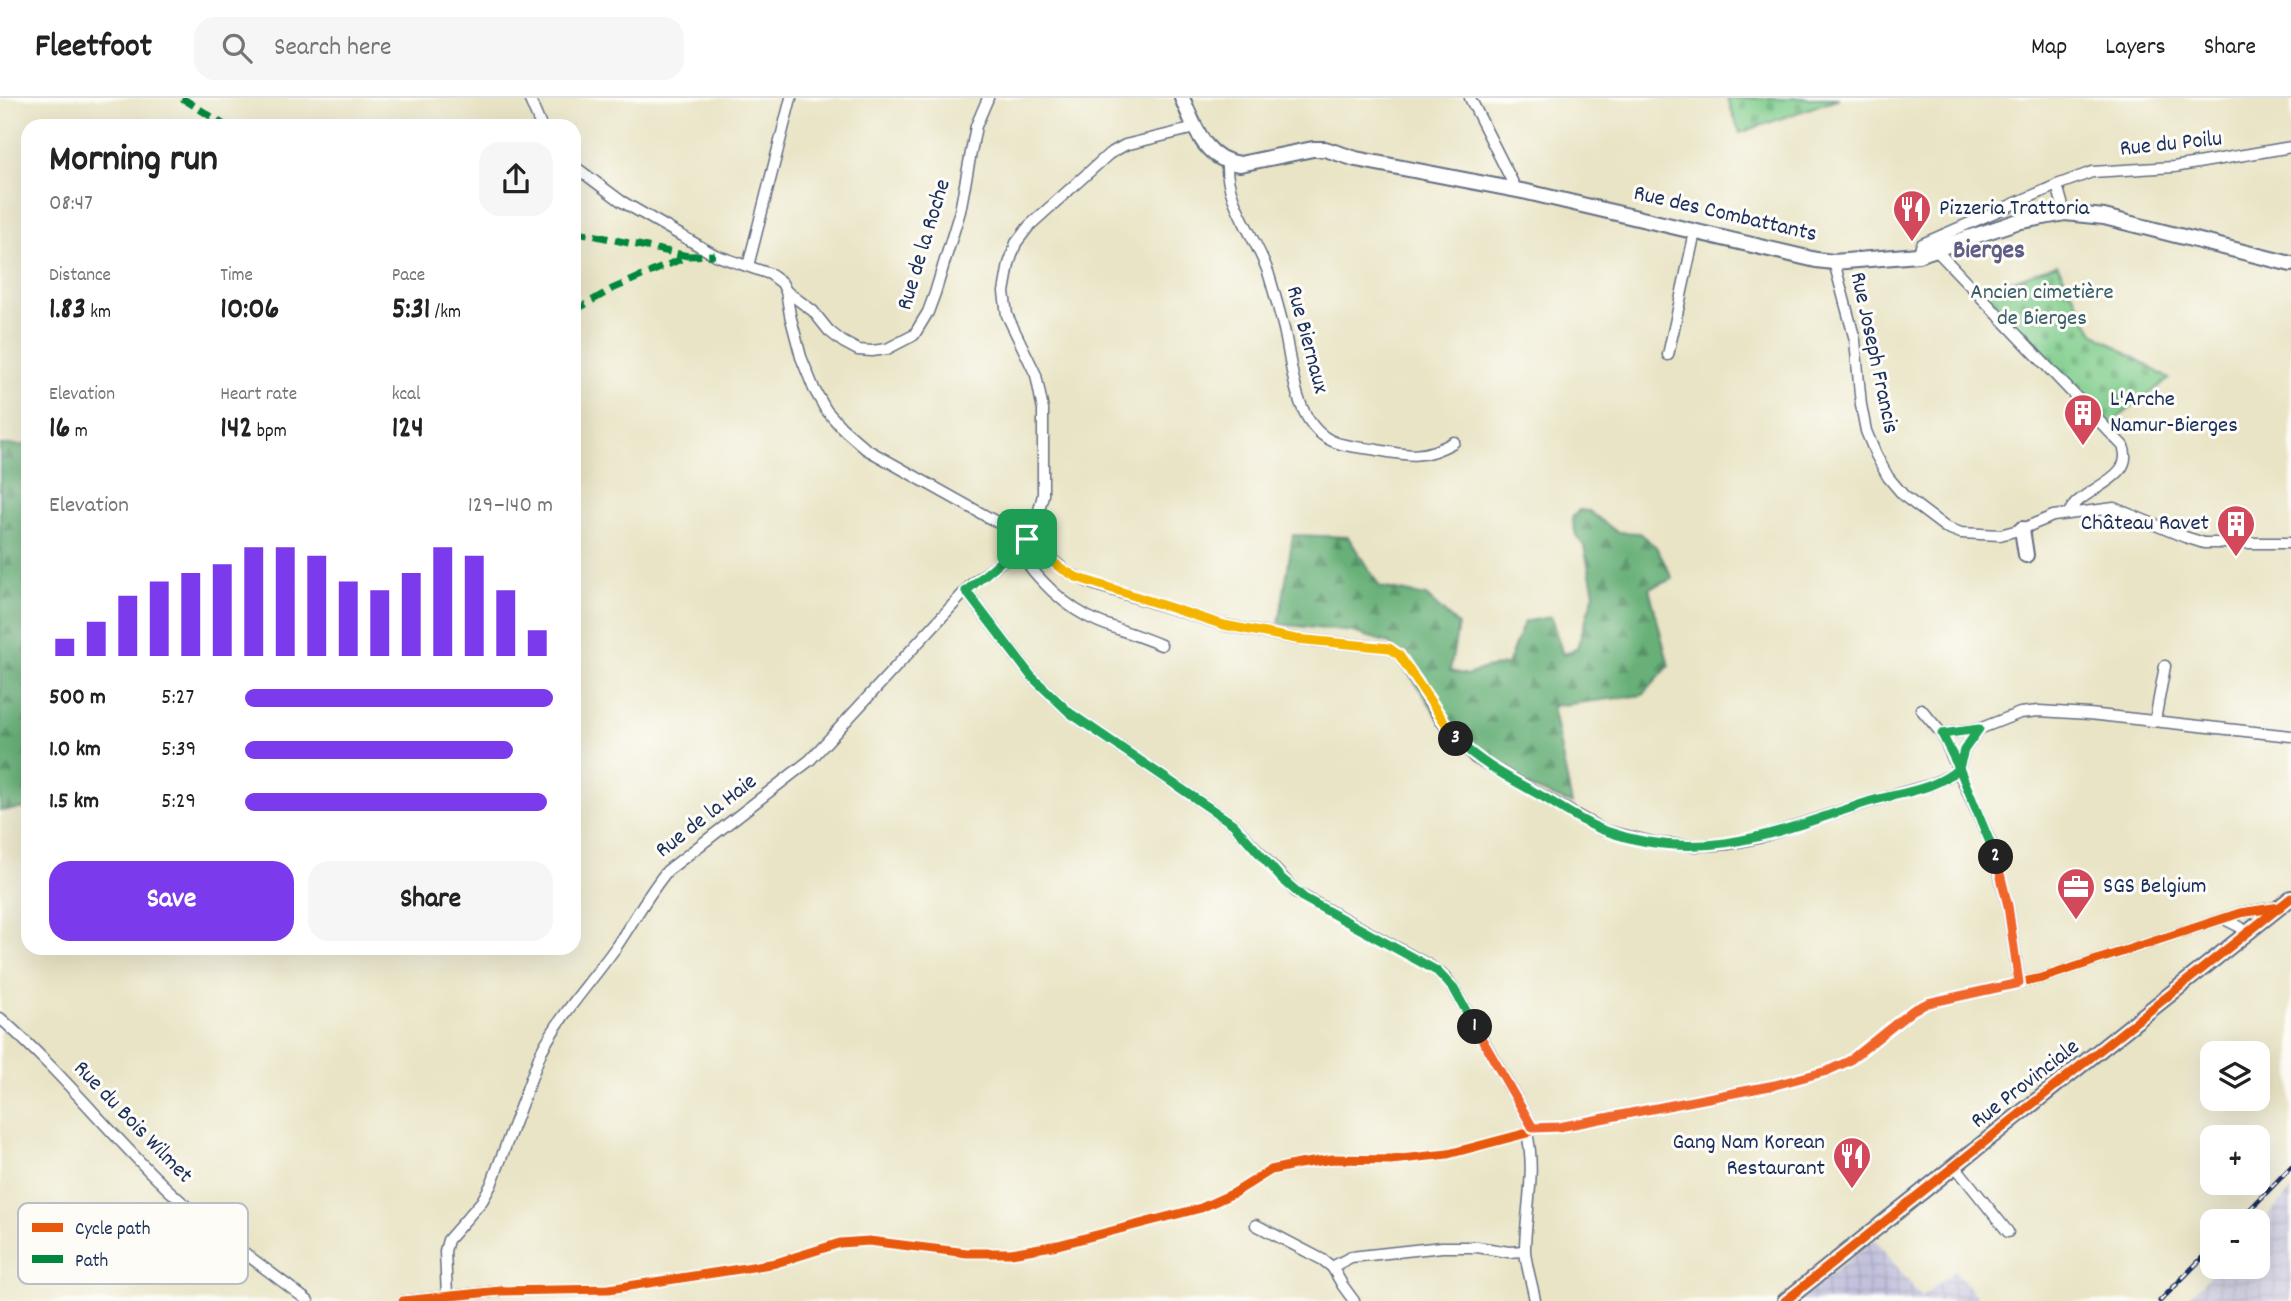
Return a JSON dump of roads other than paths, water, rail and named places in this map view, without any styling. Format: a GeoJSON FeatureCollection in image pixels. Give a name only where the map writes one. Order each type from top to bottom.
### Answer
{"type":"FeatureCollection","features":[{"type":"Feature","properties":{"kind":"street"},"geometry":{"type":"LineString","coordinates":[[529,98],[538,119]]}},
{"type":"Feature","properties":{"kind":"street"},"geometry":{"type":"LineString","coordinates":[[748,265],[790,98]]}},
{"type":"Feature","properties":{"kind":"street","name":"Rue de la Roche"},"geometry":{"type":"LineString","coordinates":[[581,171],[612,194],[703,248],[725,259],[770,274],[782,283],[786,291],[813,311],[829,331],[843,342],[858,350],[887,349],[914,335],[929,312],[960,211],[976,126],[988,98]]}},
{"type":"Feature","properties":{"kind":"street"},"geometry":{"type":"LineString","coordinates":[[1182,98],[1205,146],[1227,163]]}},
{"type":"Feature","properties":{"kind":"street"},"geometry":{"type":"LineString","coordinates":[[1470,98],[1517,191]]}},
{"type":"Feature","properties":{"kind":"street"},"geometry":{"type":"LineString","coordinates":[[1027,539],[1036,522],[1044,495],[1043,410],[1036,374],[1010,323],[1005,304],[1005,281],[1012,253],[1029,226],[1109,153],[1125,145],[1195,128]]}},
{"type":"Feature","properties":{"kind":"street","name":"Rue du Poilu"},"geometry":{"type":"LineString","coordinates":[[1918,255],[1922,244],[2092,172],[2174,167],[2291,147]]}},
{"type":"Feature","properties":{"kind":"street","name":"Rue des Combattants"},"geometry":{"type":"LineString","coordinates":[[1227,163],[1252,162],[1313,149],[1325,149],[1367,161],[1416,169],[1834,262],[1918,255],[2016,222],[2065,213],[2104,217],[2291,264]]}},
{"type":"Feature","properties":{"kind":"street","name":"Rue Biernaux"},"geometry":{"type":"LineString","coordinates":[[1227,163],[1227,180],[1262,256],[1272,285],[1299,397],[1320,432],[1332,441],[1417,456],[1437,452],[1454,443]]}},
{"type":"Feature","properties":{"kind":"street"},"geometry":{"type":"LineString","coordinates":[[2057,185],[2065,213]]}},
{"type":"Feature","properties":{"kind":"street"},"geometry":{"type":"LineString","coordinates":[[1668,355],[1695,232]]}},
{"type":"Feature","properties":{"kind":"street"},"geometry":{"type":"LineString","coordinates":[[1936,250],[2123,446],[2126,454],[2122,468],[2103,485],[2073,504],[2069,513]]}},
{"type":"Feature","properties":{"kind":"street","name":"Rue Joseph Francis"},"geometry":{"type":"LineString","coordinates":[[1834,262],[1855,340],[1860,405],[1866,431],[1888,477],[1904,496],[1945,527],[1961,533],[2000,535],[2053,516],[2114,508],[2204,543],[2291,543]]}},
{"type":"Feature","properties":{"kind":"street"},"geometry":{"type":"LineString","coordinates":[[786,291],[801,357],[814,389],[826,410],[866,449],[1027,539],[1059,567],[1076,577],[1200,619],[1296,639],[1389,648],[1399,655],[1440,719],[1474,757],[1603,830],[1657,843],[1695,846],[1729,844],[1758,838],[1930,785],[1953,774],[1959,768],[1964,750],[1979,729]]}},
{"type":"Feature","properties":{"kind":"street"},"geometry":{"type":"LineString","coordinates":[[2022,529],[2026,555]]}},
{"type":"Feature","properties":{"kind":"street","name":"Rue de la Haie"},"geometry":{"type":"LineString","coordinates":[[453,1297],[445,1251],[448,1240],[482,1201],[491,1185],[551,1032],[615,947],[658,882],[667,871],[810,760],[966,591],[1027,539]]}},
{"type":"Feature","properties":{"kind":"street"},"geometry":{"type":"LineString","coordinates":[[1017,549],[1026,562],[1072,608],[1098,622],[1161,645]]}},
{"type":"Feature","properties":{"kind":"street"},"geometry":{"type":"LineString","coordinates":[[966,591],[1031,676],[1070,713],[1233,824],[1281,878],[1304,898],[1437,971],[1454,989],[1533,1128]]}},
{"type":"Feature","properties":{"kind":"street"},"geometry":{"type":"LineString","coordinates":[[2155,720],[2165,666]]}},
{"type":"Feature","properties":{"kind":"street"},"geometry":{"type":"LineString","coordinates":[[1920,709],[1942,734],[1993,848],[2008,906],[2019,983]]}},
{"type":"Feature","properties":{"kind":"street"},"geometry":{"type":"LineString","coordinates":[[1942,734],[1979,729],[2020,713],[2039,711],[2155,720],[2199,728],[2291,736]]}},
{"type":"Feature","properties":{"kind":"street"},"geometry":{"type":"LineString","coordinates":[[1535,1301],[1524,1251],[1531,1196],[1527,1133],[1533,1128],[1559,1127],[1816,1075],[1849,1061],[1913,1010],[1928,1003],[2042,978],[2239,913],[2286,902]]}},
{"type":"Feature","properties":{"kind":"street","name":"Rue Provinciale"},"geometry":{"type":"LineString","coordinates":[[1785,1301],[2286,902]]}},
{"type":"Feature","properties":{"kind":"street"},"geometry":{"type":"LineString","coordinates":[[2223,919],[2233,922],[2247,933]]}},
{"type":"Feature","properties":{"kind":"street","name":"Rue du Bois Wilmet"},"geometry":{"type":"LineString","coordinates":[[0,1018],[49,1065],[155,1178],[184,1203]]}},
{"type":"Feature","properties":{"kind":"street"},"geometry":{"type":"LineString","coordinates":[[1955,1166],[2008,1233]]}},
{"type":"Feature","properties":{"kind":"street"},"geometry":{"type":"LineString","coordinates":[[1256,1225],[1323,1260],[1332,1267],[1354,1301]]}},
{"type":"Feature","properties":{"kind":"street"},"geometry":{"type":"LineString","coordinates":[[1332,1267],[1351,1257],[1442,1247],[1524,1251]]}},
{"type":"Feature","properties":{"kind":"street","name":"Rue du Bois Wilmet"},"geometry":{"type":"LineString","coordinates":[[248,1257],[308,1301]]}},
{"type":"Feature","properties":{"kind":"street"},"geometry":{"type":"LineString","coordinates":[[403,1301],[500,1291]]}},
{"type":"Feature","properties":{"kind":"railway"},"geometry":{"type":"LineString","coordinates":[[2251,1209],[2291,1167]]}},
{"type":"Feature","properties":{"kind":"railway"},"geometry":{"type":"LineString","coordinates":[[2160,1301],[2200,1260]]}},
{"type":"Feature","properties":{"kind":"place","name":"Pizzeria Trattoria"},"geometry":{"type":"Point","coordinates":[1912,243]}},
{"type":"Feature","properties":{"kind":"place","name":"L'Arche Namur-Bierges"},"geometry":{"type":"Point","coordinates":[2083,447]}},
{"type":"Feature","properties":{"kind":"place","name":"Château Ravet"},"geometry":{"type":"Point","coordinates":[2236,558]}},
{"type":"Feature","properties":{"kind":"place","name":"SGS Belgium"},"geometry":{"type":"Point","coordinates":[2076,921]}},
{"type":"Feature","properties":{"kind":"place","name":"Gang Nam Korean Restaurant"},"geometry":{"type":"Point","coordinates":[1852,1190]}},
{"type":"Feature","properties":{"kind":"district","name":"Bierges"},"geometry":{"type":"Point","coordinates":[1989,251]}},
{"type":"Feature","properties":{"kind":"park label","name":"Ancien cimetière de Bierges"},"geometry":{"type":"Point","coordinates":[2042,306]}}]}
